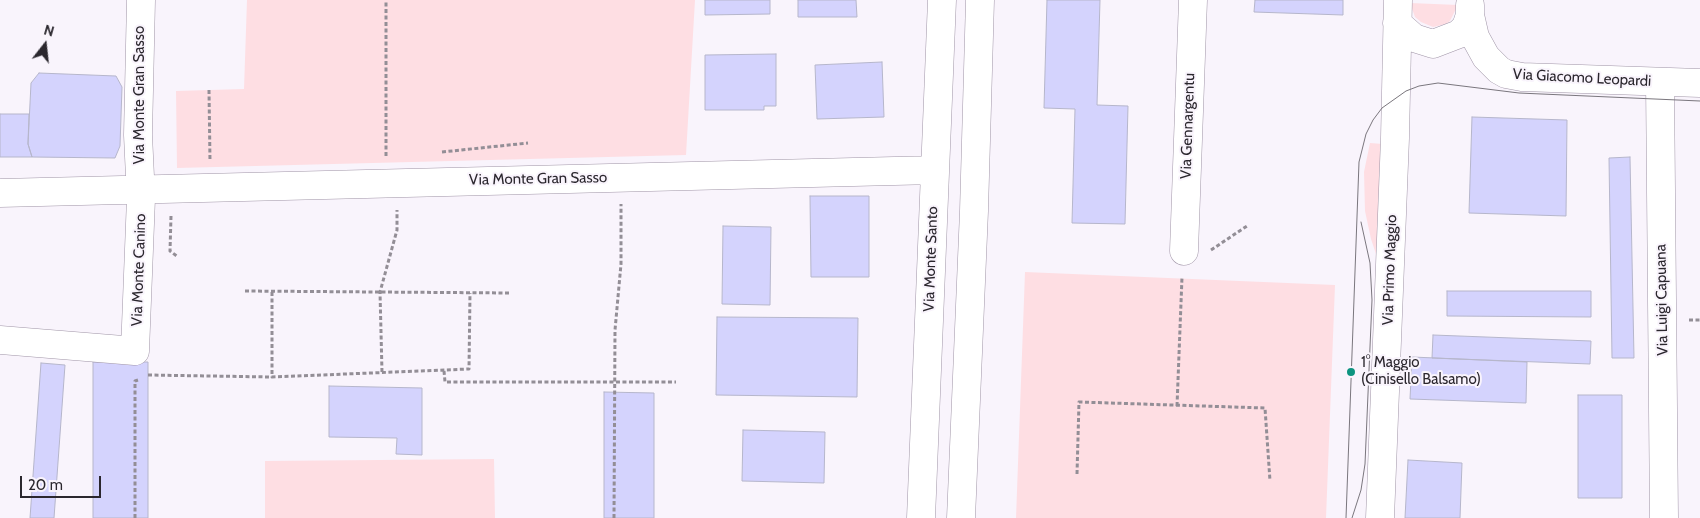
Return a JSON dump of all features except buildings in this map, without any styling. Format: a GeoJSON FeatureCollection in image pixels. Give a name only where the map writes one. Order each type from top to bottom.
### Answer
{"type":"FeatureCollection","features":[{"type":"Feature","properties":{"kind":"street","name":"Via Monte Gran Sasso"},"geometry":{"type":"LineString","coordinates":[[141,0],[138,135],[141,190]]}},
{"type":"Feature","properties":{"kind":"street","name":"Via Monte Santo"},"geometry":{"type":"LineString","coordinates":[[921,518],[942,0]]}},
{"type":"Feature","properties":{"kind":"street"},"geometry":{"type":"LineString","coordinates":[[961,518],[974,211],[980,0]]}},
{"type":"Feature","properties":{"kind":"street","name":"Via Gennargentu"},"geometry":{"type":"LineString","coordinates":[[1191,258],[1193,0]]}},
{"type":"Feature","properties":{"kind":"street","name":"Via Primo Maggio"},"geometry":{"type":"LineString","coordinates":[[1398,11],[1414,38],[1432,44],[1460,34],[1466,27],[1470,8]]}},
{"type":"Feature","properties":{"kind":"street","name":"Via Giacomo Leopardi"},"geometry":{"type":"LineString","coordinates":[[1470,8],[1475,37],[1492,64],[1506,74],[1522,77],[1700,83]]}},
{"type":"Feature","properties":{"kind":"street","name":"Via Primo Maggio"},"geometry":{"type":"LineString","coordinates":[[1380,518],[1395,138],[1398,11]]}},
{"type":"Feature","properties":{"kind":"street","name":"Via Luigi Capuana"},"geometry":{"type":"LineString","coordinates":[[1660,82],[1664,518]]}},
{"type":"Feature","properties":{"kind":"street","name":"Via Monte Gran Sasso"},"geometry":{"type":"LineString","coordinates":[[0,193],[935,170]]}},
{"type":"Feature","properties":{"kind":"street","name":"Via Monte Canino"},"geometry":{"type":"LineString","coordinates":[[0,340],[135,351],[141,190]]}},
{"type":"Feature","properties":{"kind":"path"},"geometry":{"type":"LineString","coordinates":[[386,0],[386,159],[395,158]]}},
{"type":"Feature","properties":{"kind":"path"},"geometry":{"type":"LineString","coordinates":[[209,90],[211,187]]}},
{"type":"Feature","properties":{"kind":"path"},"geometry":{"type":"LineString","coordinates":[[433,153],[528,143]]}},
{"type":"Feature","properties":{"kind":"path"},"geometry":{"type":"LineString","coordinates":[[614,518],[616,330],[621,264],[621,201]]}},
{"type":"Feature","properties":{"kind":"path"},"geometry":{"type":"LineString","coordinates":[[382,372],[380,292],[397,230],[397,205]]}},
{"type":"Feature","properties":{"kind":"path"},"geometry":{"type":"LineString","coordinates":[[171,213],[170,251],[178,257]]}},
{"type":"Feature","properties":{"kind":"path"},"geometry":{"type":"LineString","coordinates":[[1177,406],[1191,258],[1247,226]]}},
{"type":"Feature","properties":{"kind":"path"},"geometry":{"type":"LineString","coordinates":[[245,291],[510,293]]}},
{"type":"Feature","properties":{"kind":"path"},"geometry":{"type":"LineString","coordinates":[[272,292],[272,377]]}},
{"type":"Feature","properties":{"kind":"path"},"geometry":{"type":"LineString","coordinates":[[135,518],[135,381],[148,375],[272,377],[469,369],[470,293]]}},
{"type":"Feature","properties":{"kind":"path"},"geometry":{"type":"LineString","coordinates":[[1689,320],[1700,320]]}},
{"type":"Feature","properties":{"kind":"path"},"geometry":{"type":"LineString","coordinates":[[444,371],[445,382],[676,382]]}},
{"type":"Feature","properties":{"kind":"path"},"geometry":{"type":"LineString","coordinates":[[1077,474],[1078,402],[1265,408],[1270,481]]}},
{"type":"Feature","properties":{"kind":"shaded area"},"geometry":{"type":"Polygon","coordinates":[[[247,0],[695,0],[686,155],[177,168],[176,91],[244,89],[247,0]]]}},
{"type":"Feature","properties":{"kind":"shaded area"},"geometry":{"type":"Polygon","coordinates":[[[1410,3],[1458,5],[1450,21],[1433,27],[1415,17],[1410,3]]]}},
{"type":"Feature","properties":{"kind":"shaded area"},"geometry":{"type":"Polygon","coordinates":[[[1370,143],[1383,144],[1379,263],[1365,211],[1364,172],[1370,143]]]}},
{"type":"Feature","properties":{"kind":"shaded area"},"geometry":{"type":"Polygon","coordinates":[[[1025,272],[1335,285],[1326,518],[1016,518],[1025,272]]]}},
{"type":"Feature","properties":{"kind":"shaded area"},"geometry":{"type":"Polygon","coordinates":[[[494,459],[495,518],[265,518],[265,461],[494,459]]]}},
{"type":"Feature","properties":{"kind":"tram line"},"geometry":{"type":"LineString","coordinates":[[1346,518],[1359,162],[1366,134],[1382,108],[1406,91],[1419,86],[1438,83],[1519,93],[1700,101]]}},
{"type":"Feature","properties":{"kind":"tram line"},"geometry":{"type":"LineString","coordinates":[[1352,518],[1361,490],[1365,464],[1372,300],[1370,263],[1361,222]]}},
{"type":"Feature","properties":{"kind":"place","name":"1° Maggio (Cinisello Balsamo)"},"geometry":{"type":"Point","coordinates":[1351,372]}}]}
